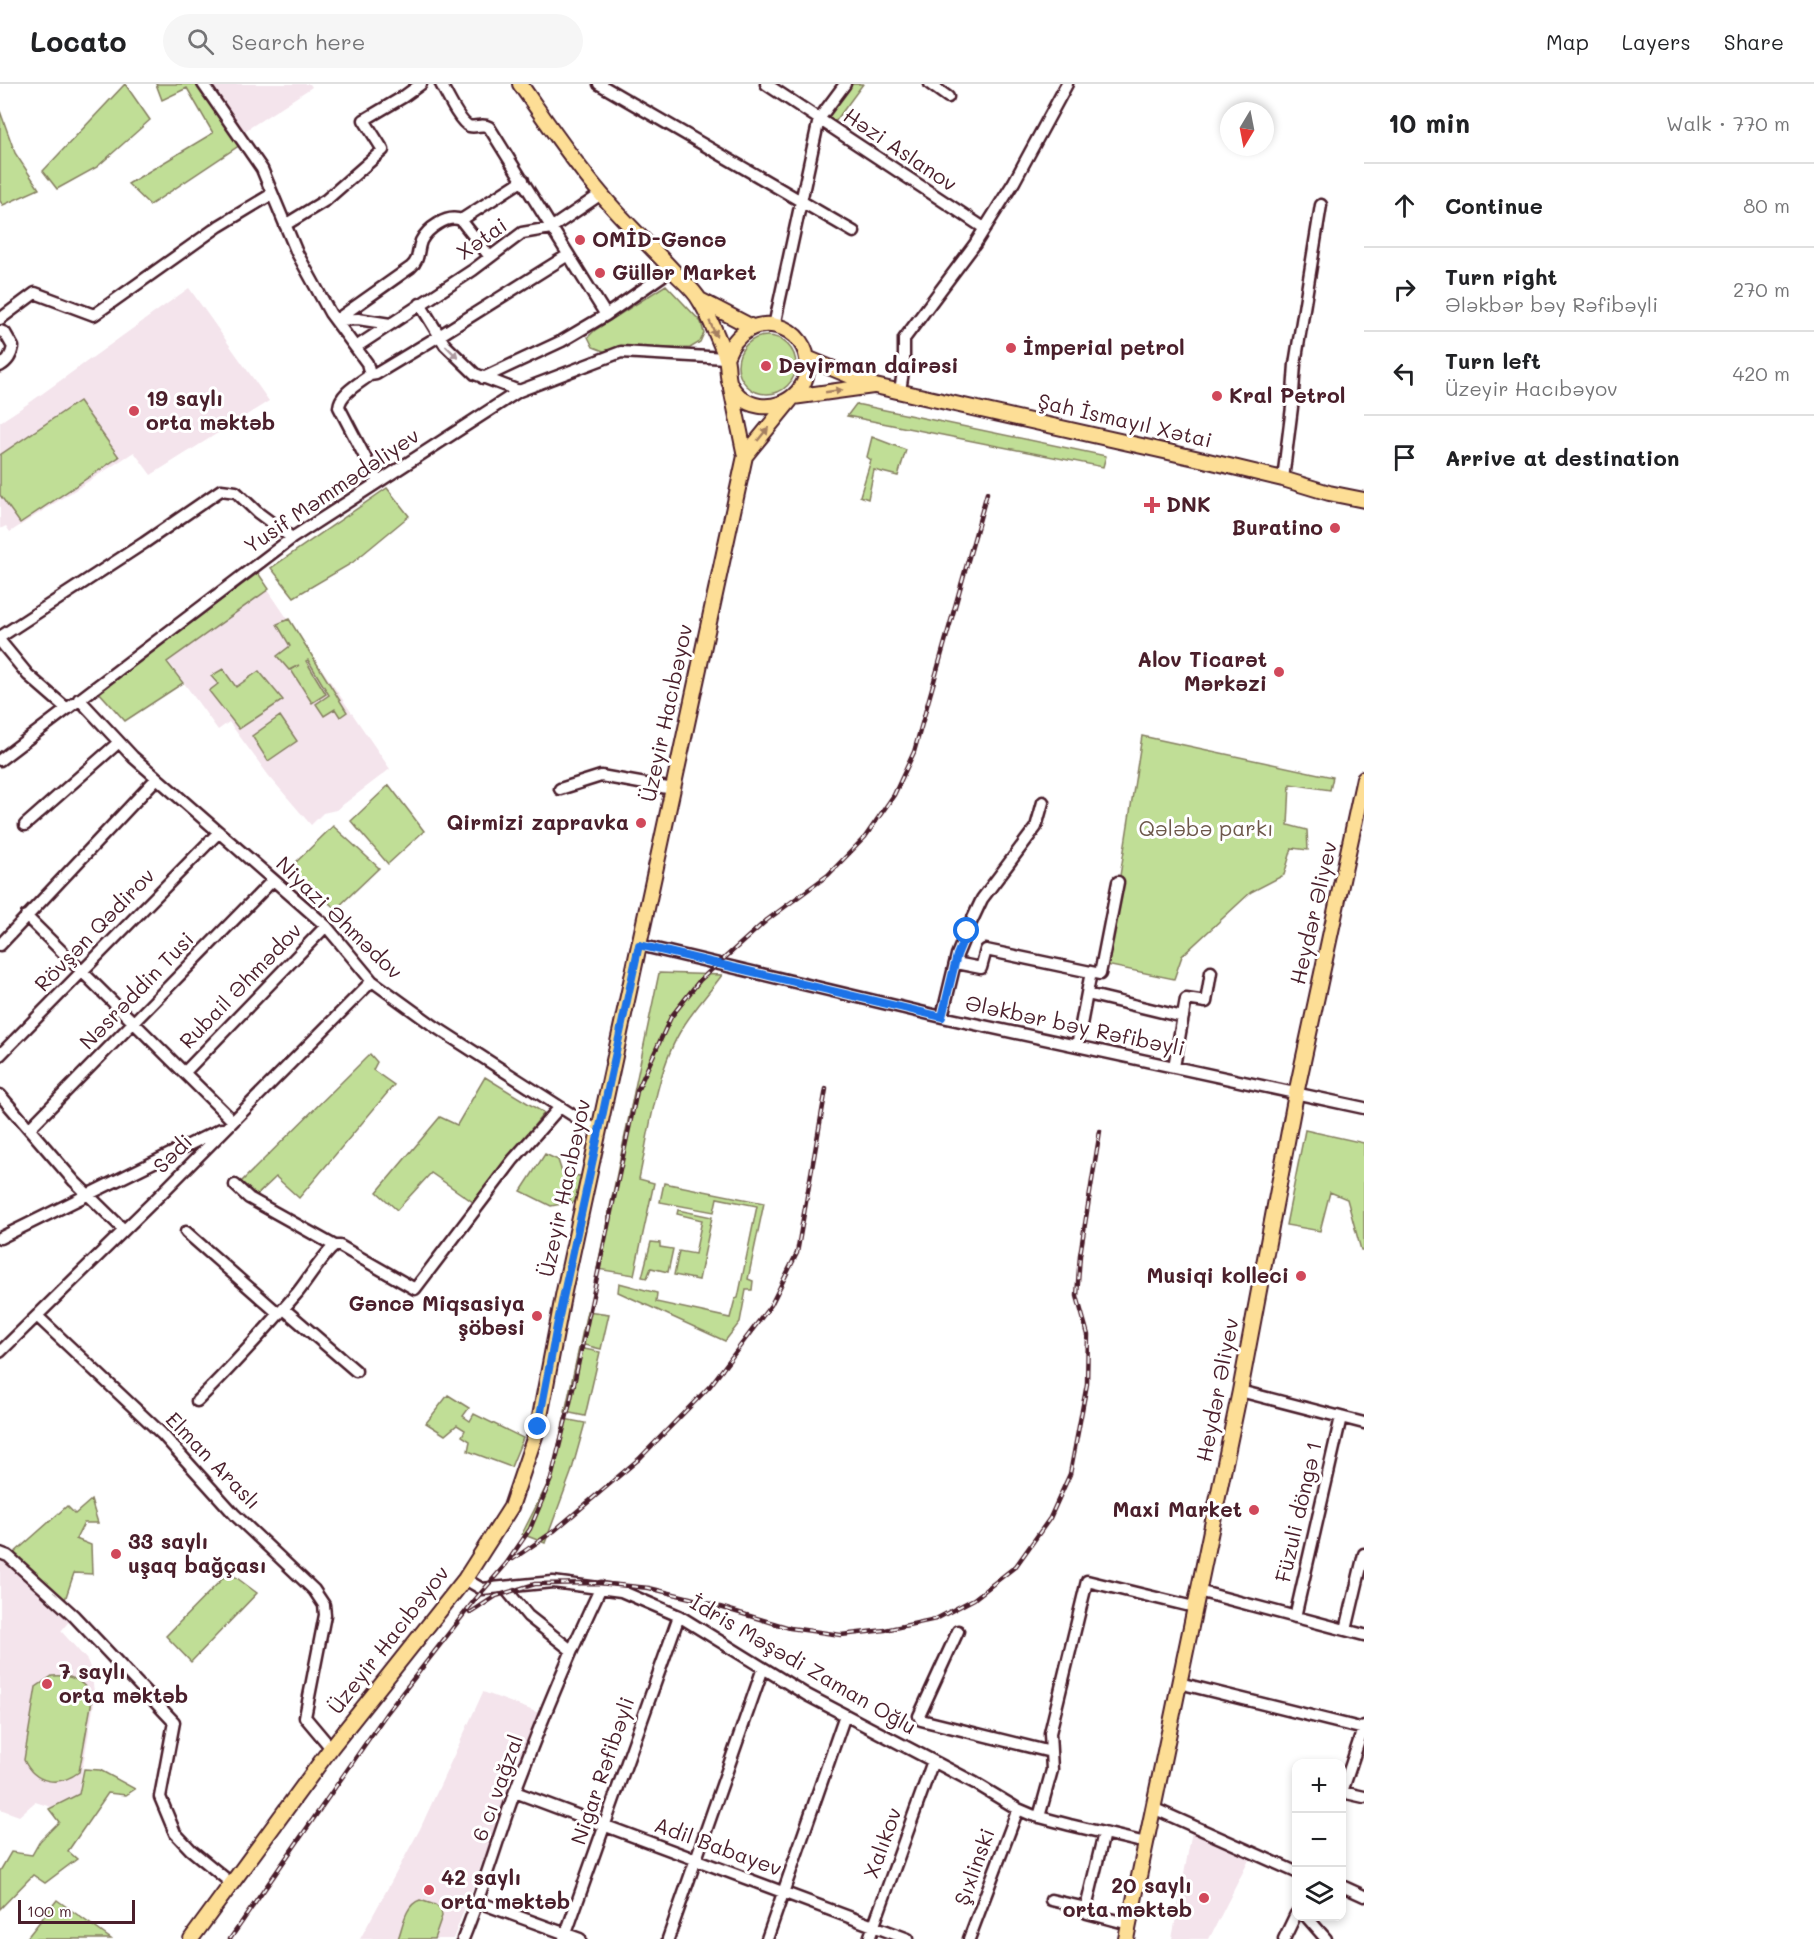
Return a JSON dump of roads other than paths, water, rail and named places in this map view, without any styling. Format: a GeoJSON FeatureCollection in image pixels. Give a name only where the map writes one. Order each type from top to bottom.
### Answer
{"type":"FeatureCollection","features":[{"type":"Feature","properties":{"kind":"main road"},"geometry":{"type":"LineString","coordinates":[[520,84],[601,194],[700,300],[726,358]]}},
{"type":"Feature","properties":{"kind":"main road"},"geometry":{"type":"LineString","coordinates":[[700,300],[752,327]]}},
{"type":"Feature","properties":{"kind":"main road"},"geometry":{"type":"LineString","coordinates":[[766,324],[781,327],[793,334],[802,345],[807,358],[807,373],[802,386],[745,456],[731,386],[726,373],[726,358],[731,345],[740,334],[752,327],[766,324]]}},
{"type":"Feature","properties":{"kind":"main road"},"geometry":{"type":"LineString","coordinates":[[807,358],[875,386]]}},
{"type":"Feature","properties":{"kind":"main road"},"geometry":{"type":"LineString","coordinates":[[731,386],[740,397],[752,404],[766,406],[781,404],[793,397],[875,386]]}},
{"type":"Feature","properties":{"kind":"main road","name":"Şah İsmayıl Xətai"},"geometry":{"type":"LineString","coordinates":[[875,386],[1283,479],[1329,493],[1364,500]]}},
{"type":"Feature","properties":{"kind":"main road","name":"Üzeyir Hacıbəyov"},"geometry":{"type":"LineString","coordinates":[[191,1939],[331,1748],[465,1579],[511,1507],[538,1427],[557,1326],[745,456]]}},
{"type":"Feature","properties":{"kind":"main road","name":"Heydər Əliyev"},"geometry":{"type":"LineString","coordinates":[[1126,1939],[1240,1391],[1296,1094],[1364,778]]}},
{"type":"Feature","properties":{"kind":"street"},"geometry":{"type":"LineString","coordinates":[[203,84],[262,169],[297,253],[336,320],[367,363],[370,375]]}},
{"type":"Feature","properties":{"kind":"street"},"geometry":{"type":"LineString","coordinates":[[285,225],[326,200],[383,150],[364,120],[421,84]]}},
{"type":"Feature","properties":{"kind":"street"},"geometry":{"type":"LineString","coordinates":[[441,84],[462,121],[469,126],[485,125],[489,128],[606,315]]}},
{"type":"Feature","properties":{"kind":"street"},"geometry":{"type":"LineString","coordinates":[[599,84],[854,232]]}},
{"type":"Feature","properties":{"kind":"street","name":"Həzi Aslanov"},"geometry":{"type":"LineString","coordinates":[[766,84],[984,228]]}},
{"type":"Feature","properties":{"kind":"street"},"geometry":{"type":"LineString","coordinates":[[774,326],[819,119],[845,84]]}},
{"type":"Feature","properties":{"kind":"street"},"geometry":{"type":"LineString","coordinates":[[930,84],[948,97]]}},
{"type":"Feature","properties":{"kind":"street"},"geometry":{"type":"LineString","coordinates":[[900,392],[904,365],[904,339],[975,244],[1014,182],[1067,84]]}},
{"type":"Feature","properties":{"kind":"street"},"geometry":{"type":"LineString","coordinates":[[460,220],[523,180]]}},
{"type":"Feature","properties":{"kind":"street"},"geometry":{"type":"LineString","coordinates":[[0,319],[35,293],[94,315],[219,225],[272,194]]}},
{"type":"Feature","properties":{"kind":"street","name":"Xətai"},"geometry":{"type":"LineString","coordinates":[[356,347],[522,234],[551,228],[601,194]]}},
{"type":"Feature","properties":{"kind":"street"},"geometry":{"type":"LineString","coordinates":[[1283,479],[1295,364],[1321,205]]}},
{"type":"Feature","properties":{"kind":"street"},"geometry":{"type":"LineString","coordinates":[[336,320],[415,264],[422,239],[432,228],[448,218],[460,220],[490,257]]}},
{"type":"Feature","properties":{"kind":"street"},"geometry":{"type":"LineString","coordinates":[[378,482],[339,407],[343,396],[370,375],[376,374],[440,336],[568,255]]}},
{"type":"Feature","properties":{"kind":"street"},"geometry":{"type":"LineString","coordinates":[[483,378],[562,341],[606,315],[672,269]]}},
{"type":"Feature","properties":{"kind":"street"},"geometry":{"type":"LineString","coordinates":[[420,304],[444,345],[475,374],[519,391]]}},
{"type":"Feature","properties":{"kind":"street"},"geometry":{"type":"LineString","coordinates":[[336,320],[358,319],[390,324]]}},
{"type":"Feature","properties":{"kind":"street"},"geometry":{"type":"LineString","coordinates":[[0,331],[5,333],[13,347],[12,355],[0,366]]}},
{"type":"Feature","properties":{"kind":"street","name":"Yusif Məmmədəliyev"},"geometry":{"type":"LineString","coordinates":[[0,760],[292,538],[519,391],[621,352],[726,358]]}},
{"type":"Feature","properties":{"kind":"street"},"geometry":{"type":"LineString","coordinates":[[66,708],[28,675],[0,639],[220,490],[236,492],[292,538]]}},
{"type":"Feature","properties":{"kind":"street","name":"Niyazi Əhmədov"},"geometry":{"type":"LineString","coordinates":[[79,699],[119,742],[158,778],[326,926],[372,981],[434,1026],[599,1132]]}},
{"type":"Feature","properties":{"kind":"street"},"geometry":{"type":"LineString","coordinates":[[25,825],[119,742]]}},
{"type":"Feature","properties":{"kind":"street"},"geometry":{"type":"LineString","coordinates":[[560,789],[601,777],[673,789]]}},
{"type":"Feature","properties":{"kind":"street"},"geometry":{"type":"LineString","coordinates":[[0,945],[158,778]]}},
{"type":"Feature","properties":{"kind":"street"},"geometry":{"type":"LineString","coordinates":[[942,1017],[956,963],[967,931],[982,899],[1036,827],[1043,802]]}},
{"type":"Feature","properties":{"kind":"street","name":"Rövşən Qədirov"},"geometry":{"type":"LineString","coordinates":[[0,1055],[219,832]]}},
{"type":"Feature","properties":{"kind":"street","name":"Nəsrəddin Tusi"},"geometry":{"type":"LineString","coordinates":[[29,1129],[273,880]]}},
{"type":"Feature","properties":{"kind":"street"},"geometry":{"type":"LineString","coordinates":[[956,963],[981,968],[986,950],[1100,974],[1118,882]]}},
{"type":"Feature","properties":{"kind":"street"},"geometry":{"type":"LineString","coordinates":[[0,1238],[231,1123],[185,1072],[26,916]]}},
{"type":"Feature","properties":{"kind":"street","name":"Rubail Əhmədov"},"geometry":{"type":"LineString","coordinates":[[185,1072],[326,926]]}},
{"type":"Feature","properties":{"kind":"street","name":"Ələkbər bəy Rəfibəyli"},"geometry":{"type":"LineString","coordinates":[[639,945],[942,1017],[1364,1108]]}},
{"type":"Feature","properties":{"kind":"street"},"geometry":{"type":"LineString","coordinates":[[1077,1046],[1091,972]]}},
{"type":"Feature","properties":{"kind":"street"},"geometry":{"type":"LineString","coordinates":[[1174,1067],[1186,999],[1206,1002],[1211,972]]}},
{"type":"Feature","properties":{"kind":"street","name":"Sədi"},"geometry":{"type":"LineString","coordinates":[[0,1352],[372,981]]}},
{"type":"Feature","properties":{"kind":"street"},"geometry":{"type":"LineString","coordinates":[[1087,994],[1183,1017]]}},
{"type":"Feature","properties":{"kind":"street"},"geometry":{"type":"LineString","coordinates":[[0,1095],[87,1195],[124,1230]]}},
{"type":"Feature","properties":{"kind":"street"},"geometry":{"type":"LineString","coordinates":[[235,1185],[249,1198],[415,1289],[513,1160],[560,1107]]}},
{"type":"Feature","properties":{"kind":"street"},"geometry":{"type":"LineString","coordinates":[[186,1232],[356,1371]]}},
{"type":"Feature","properties":{"kind":"street"},"geometry":{"type":"LineString","coordinates":[[197,1401],[242,1357],[335,1245]]}},
{"type":"Feature","properties":{"kind":"street","name":"Elman Araslı"},"geometry":{"type":"LineString","coordinates":[[36,1316],[162,1434],[235,1515],[314,1590],[324,1605],[324,1621],[304,1717],[331,1748]]}},
{"type":"Feature","properties":{"kind":"street"},"geometry":{"type":"LineString","coordinates":[[1240,1391],[1364,1422]]}},
{"type":"Feature","properties":{"kind":"street","name":"Füzuli döngə 1"},"geometry":{"type":"LineString","coordinates":[[1295,1617],[1341,1417]]}},
{"type":"Feature","properties":{"kind":"street"},"geometry":{"type":"LineString","coordinates":[[0,1553],[8,1556],[73,1615],[174,1722],[160,1797],[175,1833],[191,1850],[231,1883]]}},
{"type":"Feature","properties":{"kind":"street"},"geometry":{"type":"LineString","coordinates":[[1346,1630],[1364,1554]]}},
{"type":"Feature","properties":{"kind":"street","name":"İdris Məşədi Zaman Oğlu"},"geometry":{"type":"LineString","coordinates":[[465,1579],[482,1589],[553,1582],[621,1591],[679,1616],[807,1695],[975,1782],[1018,1809],[1039,1817],[1146,1843]]}},
{"type":"Feature","properties":{"kind":"street"},"geometry":{"type":"LineString","coordinates":[[1039,1817],[1052,1770],[1050,1733],[1087,1581],[1194,1607]]}},
{"type":"Feature","properties":{"kind":"street"},"geometry":{"type":"LineString","coordinates":[[504,1587],[528,1616],[571,1650]]}},
{"type":"Feature","properties":{"kind":"street","name":"6 cı vağzal"},"geometry":{"type":"LineString","coordinates":[[464,1939],[515,1792],[571,1650],[601,1587]]}},
{"type":"Feature","properties":{"kind":"street"},"geometry":{"type":"LineString","coordinates":[[1198,1591],[1364,1635]]}},
{"type":"Feature","properties":{"kind":"street","name":"Nigar Rəfibəyli"},"geometry":{"type":"LineString","coordinates":[[565,1936],[679,1616]]}},
{"type":"Feature","properties":{"kind":"street"},"geometry":{"type":"LineString","coordinates":[[958,1631],[919,1716],[921,1720],[1051,1752]]}},
{"type":"Feature","properties":{"kind":"street"},"geometry":{"type":"LineString","coordinates":[[668,1939],[763,1668]]}},
{"type":"Feature","properties":{"kind":"street"},"geometry":{"type":"LineString","coordinates":[[1179,1683],[1364,1728],[1346,1780]]}},
{"type":"Feature","properties":{"kind":"street"},"geometry":{"type":"LineString","coordinates":[[767,1939],[845,1714]]}},
{"type":"Feature","properties":{"kind":"street","name":"Xalıkov"},"geometry":{"type":"LineString","coordinates":[[869,1939],[933,1761]]}},
{"type":"Feature","properties":{"kind":"street","name":"Adil Babayev"},"geometry":{"type":"LineString","coordinates":[[515,1792],[908,1939]]}},
{"type":"Feature","properties":{"kind":"street"},"geometry":{"type":"LineString","coordinates":[[1346,1793],[1364,1797]]}},
{"type":"Feature","properties":{"kind":"street"},"geometry":{"type":"LineString","coordinates":[[1153,1808],[1292,1870]]}},
{"type":"Feature","properties":{"kind":"street","name":"Şıxlinski"},"geometry":{"type":"LineString","coordinates":[[969,1939],[1018,1809]]}},
{"type":"Feature","properties":{"kind":"street"},"geometry":{"type":"LineString","coordinates":[[1104,1833],[1086,1908],[1087,1913],[1129,1924]]}},
{"type":"Feature","properties":{"kind":"street"},"geometry":{"type":"LineString","coordinates":[[1346,1888],[1364,1896]]}},
{"type":"Feature","properties":{"kind":"street"},"geometry":{"type":"LineString","coordinates":[[1051,1900],[1086,1908]]}},
{"type":"Feature","properties":{"kind":"street"},"geometry":{"type":"LineString","coordinates":[[478,1902],[565,1936],[580,1939]]}},
{"type":"Feature","properties":{"kind":"street"},"geometry":{"type":"LineString","coordinates":[[1284,1939],[1293,1921]]}},
{"type":"Feature","properties":{"kind":"street"},"geometry":{"type":"LineString","coordinates":[[1310,1921],[1326,1939]]}},
{"type":"Feature","properties":{"kind":"railway"},"geometry":{"type":"LineString","coordinates":[[230,1939],[386,1714],[474,1601],[506,1564],[530,1529],[551,1479],[569,1407],[637,1091],[671,1017],[700,980],[767,920],[828,875],[865,837],[894,795],[914,752],[987,493]]}},
{"type":"Feature","properties":{"kind":"railway"},"geometry":{"type":"LineString","coordinates":[[513,1559],[554,1531],[639,1459],[710,1386],[771,1305],[797,1253],[826,1089]]}},
{"type":"Feature","properties":{"kind":"railway"},"geometry":{"type":"LineString","coordinates":[[470,1613],[496,1596],[535,1584],[598,1583],[649,1588],[790,1628],[841,1635],[885,1630],[936,1619],[974,1599],[1016,1566],[1050,1518],[1070,1474],[1087,1384],[1088,1335],[1077,1296],[1080,1255],[1100,1131]]}},
{"type":"Feature","properties":{"kind":"place","name":"OMİD-Gəncə"},"geometry":{"type":"Point","coordinates":[580,240]}},
{"type":"Feature","properties":{"kind":"place","name":"Güllər Market"},"geometry":{"type":"Point","coordinates":[600,273]}},
{"type":"Feature","properties":{"kind":"place","name":"İmperial petrol"},"geometry":{"type":"Point","coordinates":[1011,348]}},
{"type":"Feature","properties":{"kind":"place","name":"Dəyirman dairəsi"},"geometry":{"type":"Point","coordinates":[766,366]}},
{"type":"Feature","properties":{"kind":"place","name":"Kral Petrol"},"geometry":{"type":"Point","coordinates":[1217,396]}},
{"type":"Feature","properties":{"kind":"place","name":"19 saylı orta məktəb"},"geometry":{"type":"Point","coordinates":[134,411]}},
{"type":"Feature","properties":{"kind":"place","name":"DNK"},"geometry":{"type":"Point","coordinates":[1152,505]}},
{"type":"Feature","properties":{"kind":"place","name":"Buratino"},"geometry":{"type":"Point","coordinates":[1335,528]}},
{"type":"Feature","properties":{"kind":"place","name":"Alov Ticarət Mərkəzi"},"geometry":{"type":"Point","coordinates":[1279,672]}},
{"type":"Feature","properties":{"kind":"place","name":"Qirmizi zapravka"},"geometry":{"type":"Point","coordinates":[641,823]}},
{"type":"Feature","properties":{"kind":"place","name":"Musiqi kolleci"},"geometry":{"type":"Point","coordinates":[1301,1276]}},
{"type":"Feature","properties":{"kind":"place","name":"Gəncə Miqsasiya şöbəsi"},"geometry":{"type":"Point","coordinates":[537,1316]}},
{"type":"Feature","properties":{"kind":"place","name":"Maxi Market"},"geometry":{"type":"Point","coordinates":[1254,1510]}},
{"type":"Feature","properties":{"kind":"place","name":"33 saylı uşaq bağçası"},"geometry":{"type":"Point","coordinates":[116,1554]}},
{"type":"Feature","properties":{"kind":"place","name":"7 saylı orta məktəb"},"geometry":{"type":"Point","coordinates":[47,1684]}},
{"type":"Feature","properties":{"kind":"place","name":"42 saylı orta məktəb"},"geometry":{"type":"Point","coordinates":[429,1890]}},
{"type":"Feature","properties":{"kind":"place","name":"20 saylı orta məktəb"},"geometry":{"type":"Point","coordinates":[1204,1898]}},
{"type":"Feature","properties":{"kind":"park label","name":"Qələbə parkı"},"geometry":{"type":"Point","coordinates":[1206,829]}}]}
